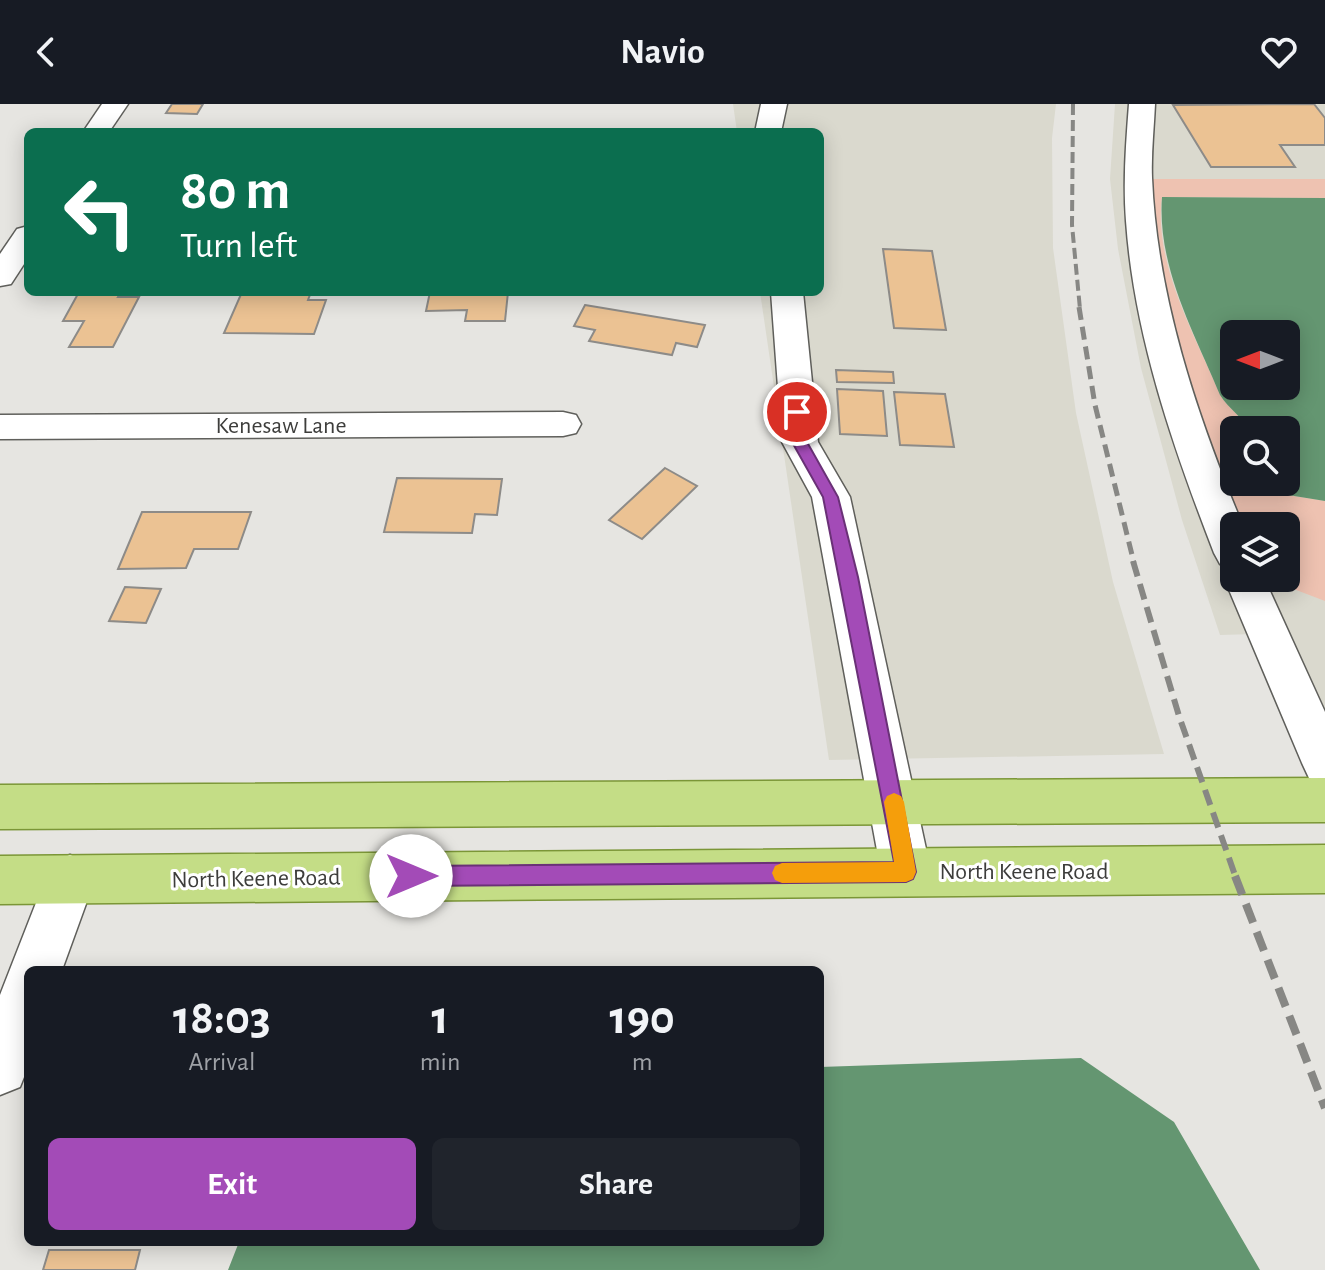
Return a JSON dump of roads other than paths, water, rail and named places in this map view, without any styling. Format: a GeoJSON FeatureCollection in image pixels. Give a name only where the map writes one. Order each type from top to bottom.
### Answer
{"type":"FeatureCollection","features":[{"type":"Feature","properties":{"kind":"main road"},"geometry":{"type":"LineString","coordinates":[[0,807],[1325,800]]}},
{"type":"Feature","properties":{"kind":"main road","name":"North Keene Road"},"geometry":{"type":"LineString","coordinates":[[0,880],[1325,869]]}},
{"type":"Feature","properties":{"kind":"street"},"geometry":{"type":"LineString","coordinates":[[99,128],[115,104]]}},
{"type":"Feature","properties":{"kind":"street"},"geometry":{"type":"LineString","coordinates":[[769,128],[774,104]]}},
{"type":"Feature","properties":{"kind":"street"},"geometry":{"type":"LineString","coordinates":[[1142,104],[1138,178],[1147,265],[1168,359],[1203,479],[1220,520]]}},
{"type":"Feature","properties":{"kind":"street"},"geometry":{"type":"LineString","coordinates":[[0,277],[24,241]]}},
{"type":"Feature","properties":{"kind":"street"},"geometry":{"type":"LineString","coordinates":[[787,296],[800,442],[831,497],[906,872]]}},
{"type":"Feature","properties":{"kind":"street","name":"Kenesaw Lane"},"geometry":{"type":"LineString","coordinates":[[0,427],[563,424]]}},
{"type":"Feature","properties":{"kind":"street"},"geometry":{"type":"LineString","coordinates":[[1250,592],[1325,763]]}},
{"type":"Feature","properties":{"kind":"street"},"geometry":{"type":"LineString","coordinates":[[37,966],[70,879]]}},
{"type":"Feature","properties":{"kind":"street"},"geometry":{"type":"LineString","coordinates":[[0,1067],[24,1003]]}},
{"type":"Feature","properties":{"kind":"railway"},"geometry":{"type":"LineString","coordinates":[[1073,104],[1072,225],[1080,309]]}},
{"type":"Feature","properties":{"kind":"railway"},"geometry":{"type":"LineString","coordinates":[[1079,307],[1095,405],[1134,563]]}},
{"type":"Feature","properties":{"kind":"railway"},"geometry":{"type":"LineString","coordinates":[[1133,561],[1179,716],[1236,878]]}},
{"type":"Feature","properties":{"kind":"railway"},"geometry":{"type":"LineString","coordinates":[[1235,876],[1325,1108]]}}]}
